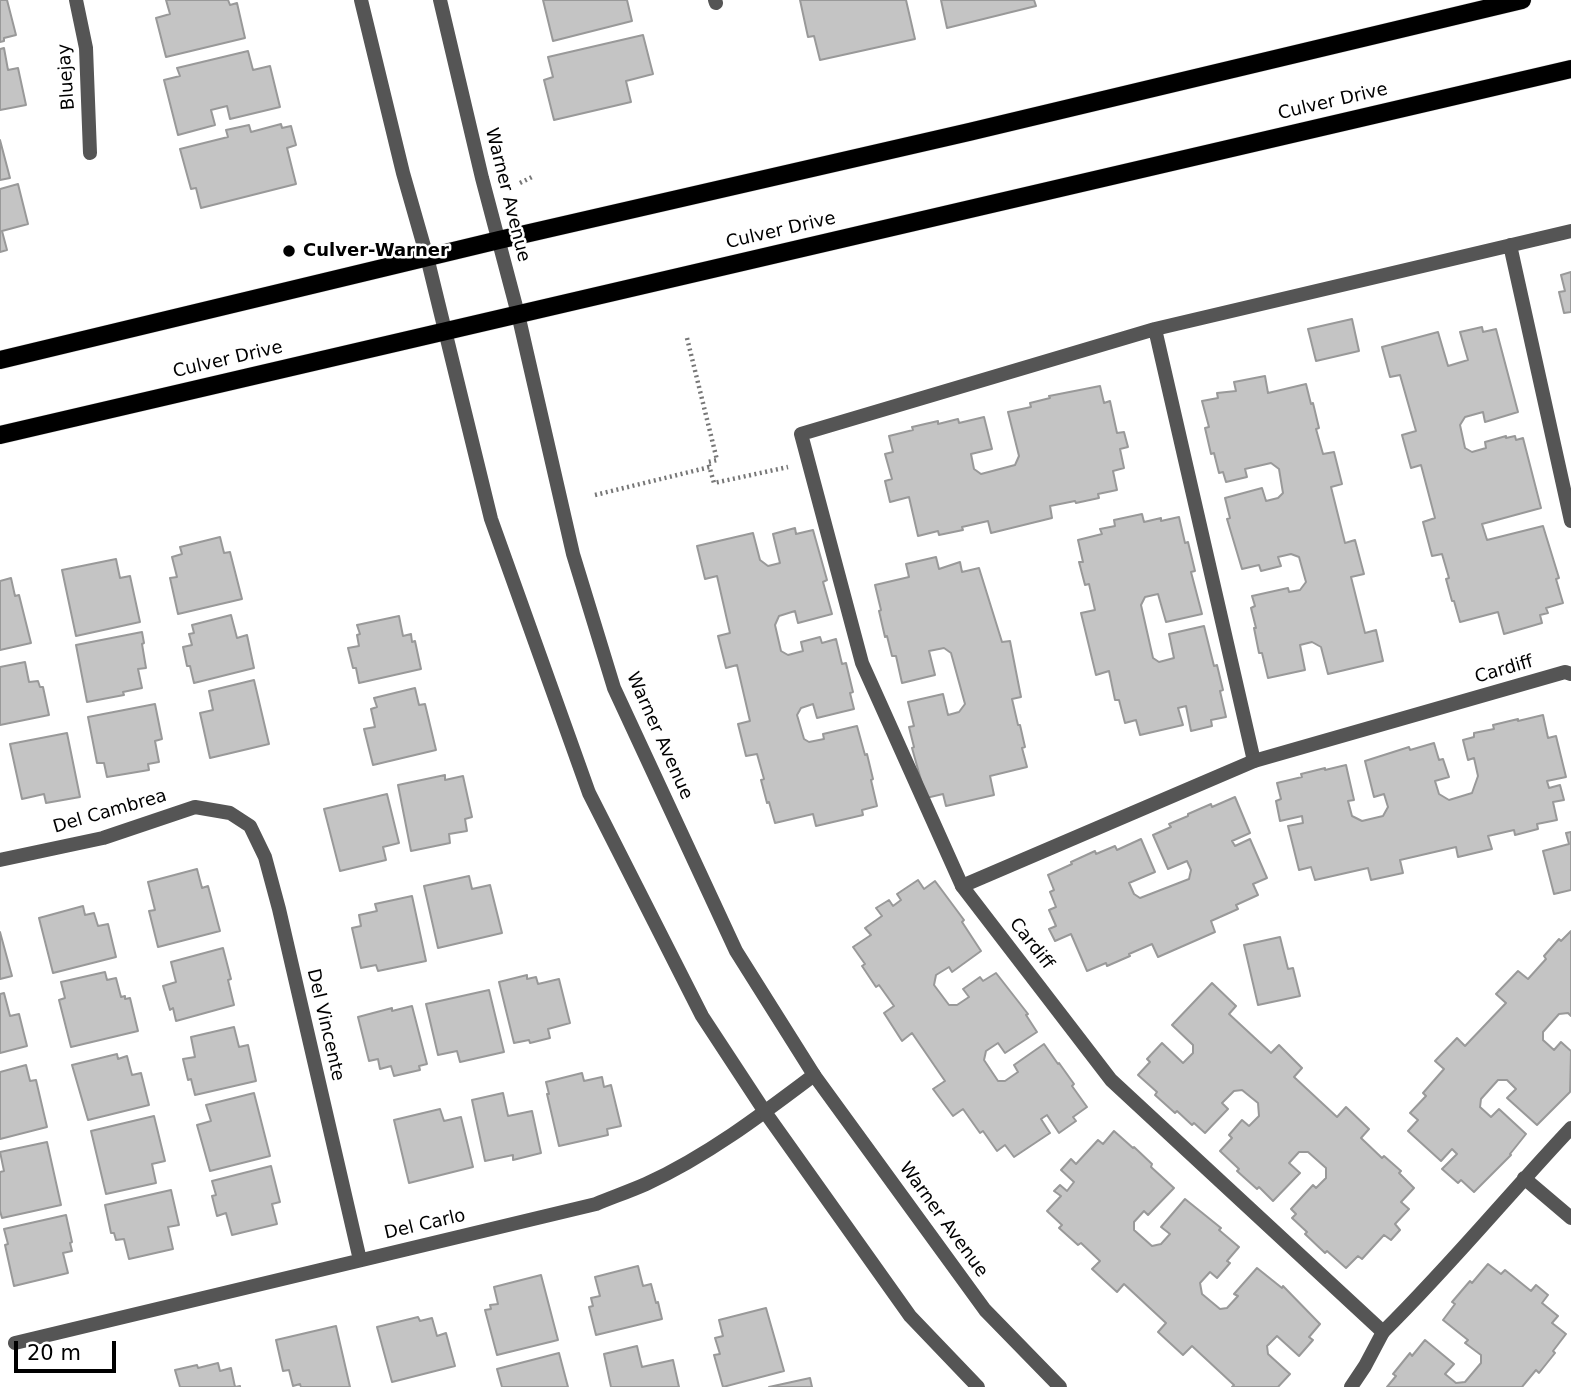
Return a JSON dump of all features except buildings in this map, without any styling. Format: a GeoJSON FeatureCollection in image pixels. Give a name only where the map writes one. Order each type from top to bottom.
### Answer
{"type":"FeatureCollection","features":[{"type":"Feature","properties":{"kind":"main road"},"geometry":{"type":"LineString","coordinates":[[0,360],[1522,0]]}},
{"type":"Feature","properties":{"kind":"main road","name":"Culver Drive"},"geometry":{"type":"LineString","coordinates":[[0,435],[1571,69]]}},
{"type":"Feature","properties":{"kind":"street","name":"Bluejay"},"geometry":{"type":"LineString","coordinates":[[76,0],[86,48],[90,153]]}},
{"type":"Feature","properties":{"kind":"street"},"geometry":{"type":"LineString","coordinates":[[361,0],[491,519],[589,793],[702,1016],[765,1112],[909,1316],[978,1387]]}},
{"type":"Feature","properties":{"kind":"street","name":"Warner Avenue"},"geometry":{"type":"LineString","coordinates":[[440,0],[482,178],[518,314],[573,554],[614,688],[736,951],[814,1075],[985,1310],[1060,1387]]}},
{"type":"Feature","properties":{"kind":"street"},"geometry":{"type":"LineString","coordinates":[[961,886],[862,663],[801,434],[1155,329],[1571,231]]}},
{"type":"Feature","properties":{"kind":"street"},"geometry":{"type":"LineString","coordinates":[[1510,245],[1571,520]]}},
{"type":"Feature","properties":{"kind":"street"},"geometry":{"type":"LineString","coordinates":[[1155,329],[1254,761]]}},
{"type":"Feature","properties":{"kind":"street","name":"Cardiff"},"geometry":{"type":"LineString","coordinates":[[1383,1332],[1111,1080],[961,886],[1254,761],[1566,672],[1571,674]]}},
{"type":"Feature","properties":{"kind":"street","name":"Del Cambrea"},"geometry":{"type":"LineString","coordinates":[[0,860],[103,838],[195,807],[230,813]]}},
{"type":"Feature","properties":{"kind":"street","name":"Del Vincente"},"geometry":{"type":"LineString","coordinates":[[230,813],[250,826],[265,857],[360,1260]]}},
{"type":"Feature","properties":{"kind":"street","name":"Del Carlo"},"geometry":{"type":"LineString","coordinates":[[15,1343],[596,1204],[658,1178],[699,1155],[765,1112],[814,1075]]}},
{"type":"Feature","properties":{"kind":"street"},"geometry":{"type":"LineString","coordinates":[[1350,1387],[1383,1332],[1416,1300],[1571,1128]]}},
{"type":"Feature","properties":{"kind":"street"},"geometry":{"type":"LineString","coordinates":[[1524,1178],[1571,1218]]}},
{"type":"Feature","properties":{"kind":"path"},"geometry":{"type":"LineString","coordinates":[[520,183],[532,177]]}},
{"type":"Feature","properties":{"kind":"path"},"geometry":{"type":"LineString","coordinates":[[687,338],[717,460],[708,462],[714,482],[809,463]]}},
{"type":"Feature","properties":{"kind":"path"},"geometry":{"type":"LineString","coordinates":[[596,495],[710,467]]}},
{"type":"Feature","properties":{"kind":"place","name":"Culver-Warner"},"geometry":{"type":"Point","coordinates":[289,251]}}]}
